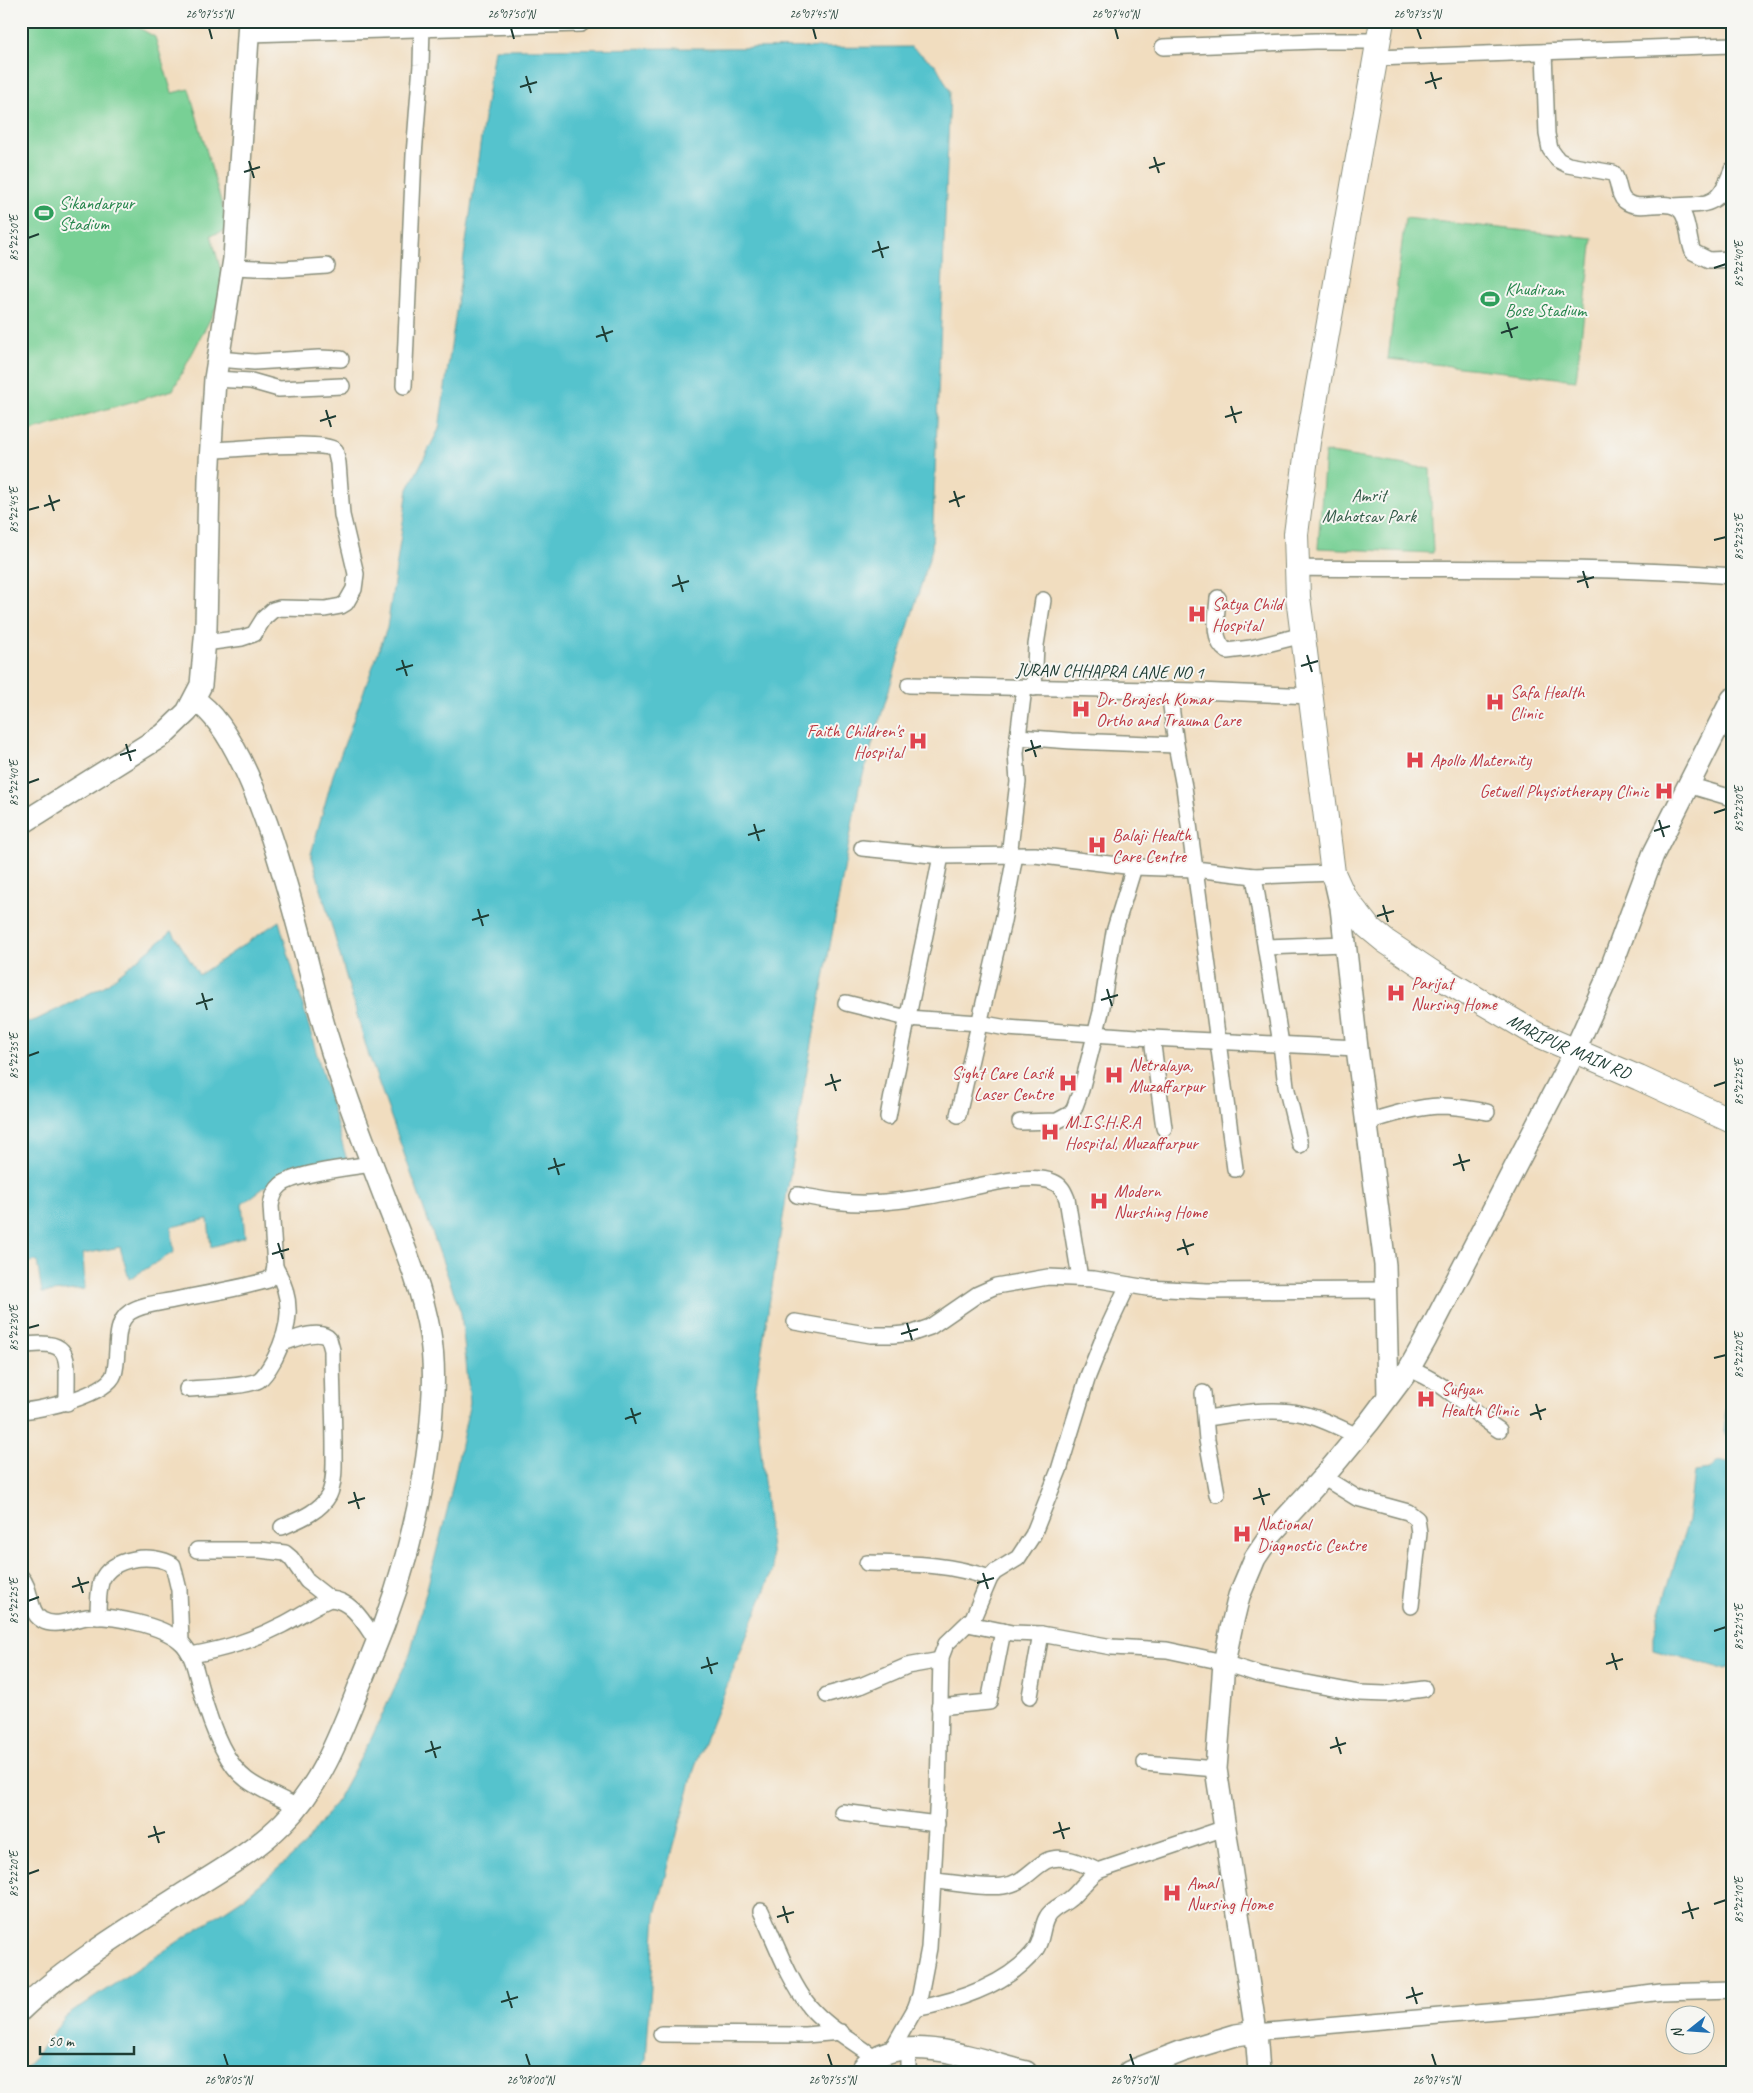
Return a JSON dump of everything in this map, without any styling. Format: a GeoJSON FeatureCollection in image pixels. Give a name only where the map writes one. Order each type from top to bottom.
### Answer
{"type":"FeatureCollection","features":[{"type":"Feature","properties":{"kind":"main road","name":"MARIPUR MAIN RD"},"geometry":{"type":"LineString","coordinates":[[1379,40],[1308,442],[1296,534],[1298,597],[1333,873],[1343,895],[1368,927],[1385,941],[1510,1020],[1574,1052],[1639,1078],[1732,1121]]}},
{"type":"Feature","properties":{"kind":"street"},"geometry":{"type":"LineString","coordinates":[[21,824],[163,735],[175,725],[194,700],[201,685],[205,643],[210,450],[216,369],[233,267],[249,26],[422,25],[580,21]]}},
{"type":"Feature","properties":{"kind":"street"},"geometry":{"type":"LineString","coordinates":[[404,386],[414,147],[422,65],[422,25]]}},
{"type":"Feature","properties":{"kind":"street"},"geometry":{"type":"LineString","coordinates":[[1163,47],[1379,40],[1544,52],[1732,45]]}},
{"type":"Feature","properties":{"kind":"street"},"geometry":{"type":"LineString","coordinates":[[1544,52],[1547,134],[1550,149],[1558,160],[1568,165],[1613,173],[1617,177],[1622,199],[1635,205],[1674,206],[1711,202],[1718,198],[1724,190],[1732,170]]}},
{"type":"Feature","properties":{"kind":"street"},"geometry":{"type":"LineString","coordinates":[[1674,206],[1680,209],[1684,216],[1693,252],[1709,260],[1732,259]]}},
{"type":"Feature","properties":{"kind":"street"},"geometry":{"type":"LineString","coordinates":[[233,267],[283,269],[327,266]]}},
{"type":"Feature","properties":{"kind":"street"},"geometry":{"type":"LineString","coordinates":[[216,369],[254,362],[319,358],[341,359]]}},
{"type":"Feature","properties":{"kind":"street"},"geometry":{"type":"LineString","coordinates":[[216,369],[279,389],[342,386]]}},
{"type":"Feature","properties":{"kind":"street"},"geometry":{"type":"LineString","coordinates":[[205,643],[242,638],[254,634],[264,618],[273,610],[280,608],[325,609],[341,606],[346,603],[354,589],[356,574],[342,515],[338,463],[334,450],[326,447],[302,445],[210,450]]}},
{"type":"Feature","properties":{"kind":"street"},"geometry":{"type":"LineString","coordinates":[[1296,568],[1558,570],[1732,576]]}},
{"type":"Feature","properties":{"kind":"street"},"geometry":{"type":"LineString","coordinates":[[1218,598],[1217,635],[1220,644],[1227,650],[1256,647],[1303,635]]}},
{"type":"Feature","properties":{"kind":"street"},"geometry":{"type":"LineString","coordinates":[[958,1115],[1003,921],[1012,856],[1018,782],[1016,753],[1029,688],[1043,600]]}},
{"type":"Feature","properties":{"kind":"street","name":"JURAN CHHAPRA LANE NO 1"},"geometry":{"type":"LineString","coordinates":[[909,685],[1169,690],[1311,696]]}},
{"type":"Feature","properties":{"kind":"street"},"geometry":{"type":"LineString","coordinates":[[1169,690],[1208,958],[1217,1041],[1235,1168]]}},
{"type":"Feature","properties":{"kind":"street"},"geometry":{"type":"LineString","coordinates":[[21,2010],[57,1978],[150,1914],[249,1852],[279,1827],[298,1807],[327,1760],[378,1642],[402,1570],[420,1494],[433,1407],[434,1367],[430,1332],[420,1292],[330,1048],[293,910],[266,821],[242,764],[218,721],[205,707],[194,700]]}},
{"type":"Feature","properties":{"kind":"street"},"geometry":{"type":"LineString","coordinates":[[1259,2072],[1256,2032],[1216,1769],[1224,1663],[1239,1596],[1255,1558],[1272,1533],[1323,1477],[1409,1368],[1442,1309],[1574,1052],[1606,981],[1654,856],[1732,700]]}},
{"type":"Feature","properties":{"kind":"street"},"geometry":{"type":"LineString","coordinates":[[1018,737],[1176,745]]}},
{"type":"Feature","properties":{"kind":"street"},"geometry":{"type":"LineString","coordinates":[[1688,785],[1732,798]]}},
{"type":"Feature","properties":{"kind":"street"},"geometry":{"type":"LineString","coordinates":[[862,848],[941,856],[1035,855],[1134,867],[1195,869],[1254,876],[1333,873],[1342,907],[1357,1048],[1385,1265],[1388,1395]]}},
{"type":"Feature","properties":{"kind":"street"},"geometry":{"type":"LineString","coordinates":[[888,1117],[941,856]]}},
{"type":"Feature","properties":{"kind":"street"},"geometry":{"type":"LineString","coordinates":[[1020,1122],[1057,1121],[1070,1114],[1074,1109],[1081,1090],[1105,992],[1114,932],[1134,867]]}},
{"type":"Feature","properties":{"kind":"street"},"geometry":{"type":"LineString","coordinates":[[1254,876],[1286,1086],[1300,1145]]}},
{"type":"Feature","properties":{"kind":"street"},"geometry":{"type":"LineString","coordinates":[[1266,947],[1346,944]]}},
{"type":"Feature","properties":{"kind":"street"},"geometry":{"type":"LineString","coordinates":[[846,1003],[907,1018],[1007,1028],[1152,1038],[1357,1048]]}},
{"type":"Feature","properties":{"kind":"street"},"geometry":{"type":"LineString","coordinates":[[1152,1038],[1164,1128]]}},
{"type":"Feature","properties":{"kind":"street"},"geometry":{"type":"LineString","coordinates":[[1367,1122],[1406,1111],[1431,1107],[1462,1108],[1487,1112]]}},
{"type":"Feature","properties":{"kind":"street"},"geometry":{"type":"LineString","coordinates":[[21,1411],[43,1409],[67,1403],[98,1389],[110,1381],[114,1374],[122,1325],[126,1316],[131,1311],[268,1280],[273,1275],[275,1267],[272,1198],[282,1184],[296,1178],[372,1164]]}},
{"type":"Feature","properties":{"kind":"street"},"geometry":{"type":"LineString","coordinates":[[797,1195],[827,1200],[868,1203],[930,1196],[1002,1182],[1035,1179],[1053,1182],[1064,1191],[1068,1199],[1080,1278]]}},
{"type":"Feature","properties":{"kind":"street"},"geometry":{"type":"LineString","coordinates":[[187,1389],[259,1380],[269,1368],[283,1343],[288,1329],[288,1302],[283,1280],[275,1267]]}},
{"type":"Feature","properties":{"kind":"street"},"geometry":{"type":"LineString","coordinates":[[795,1322],[871,1335],[893,1336],[913,1333],[930,1327],[978,1294],[996,1286],[1048,1277],[1080,1278],[1146,1288],[1217,1291],[1386,1290]]}},
{"type":"Feature","properties":{"kind":"street"},"geometry":{"type":"LineString","coordinates":[[883,2057],[915,2009],[923,1982],[929,1948],[937,1824],[941,1660],[946,1644],[968,1624],[978,1608],[990,1578],[1018,1558],[1033,1535],[1059,1470],[1088,1376],[1104,1334],[1128,1285]]}},
{"type":"Feature","properties":{"kind":"street"},"geometry":{"type":"LineString","coordinates":[[282,1527],[307,1516],[324,1503],[329,1495],[334,1469],[332,1350],[329,1339],[322,1335],[312,1335],[283,1343]]}},
{"type":"Feature","properties":{"kind":"street"},"geometry":{"type":"LineString","coordinates":[[21,1346],[51,1344],[59,1346],[66,1359],[67,1403]]}},
{"type":"Feature","properties":{"kind":"street"},"geometry":{"type":"LineString","coordinates":[[1409,1368],[1441,1384],[1499,1430]]}},
{"type":"Feature","properties":{"kind":"street"},"geometry":{"type":"LineString","coordinates":[[1203,1393],[1207,1440],[1216,1494]]}},
{"type":"Feature","properties":{"kind":"street"},"geometry":{"type":"LineString","coordinates":[[1206,1418],[1261,1412],[1302,1414],[1327,1422],[1357,1436]]}},
{"type":"Feature","properties":{"kind":"street"},"geometry":{"type":"LineString","coordinates":[[1323,1477],[1357,1498],[1408,1512],[1417,1519],[1419,1533],[1411,1606]]}},
{"type":"Feature","properties":{"kind":"street"},"geometry":{"type":"LineString","coordinates":[[197,1550],[260,1550],[285,1553],[307,1581],[330,1599],[337,1600],[352,1609],[378,1642]]}},
{"type":"Feature","properties":{"kind":"street"},"geometry":{"type":"LineString","coordinates":[[98,1617],[102,1582],[106,1573],[114,1567],[134,1559],[168,1562],[173,1565],[177,1579],[181,1642]]}},
{"type":"Feature","properties":{"kind":"street"},"geometry":{"type":"LineString","coordinates":[[866,1563],[934,1564],[990,1578]]}},
{"type":"Feature","properties":{"kind":"street"},"geometry":{"type":"LineString","coordinates":[[21,1577],[29,1590],[34,1609],[43,1621],[58,1623],[98,1617],[128,1621],[150,1627],[181,1642],[191,1655],[218,1738],[237,1770],[255,1785],[298,1807]]}},
{"type":"Feature","properties":{"kind":"street"},"geometry":{"type":"LineString","coordinates":[[191,1655],[223,1650],[246,1642],[330,1599]]}},
{"type":"Feature","properties":{"kind":"street"},"geometry":{"type":"LineString","coordinates":[[968,1624],[1003,1631],[1041,1634],[1112,1646],[1167,1650],[1214,1660],[1258,1674],[1359,1693],[1386,1694],[1424,1689]]}},
{"type":"Feature","properties":{"kind":"street"},"geometry":{"type":"LineString","coordinates":[[939,1707],[989,1702],[1003,1631]]}},
{"type":"Feature","properties":{"kind":"street"},"geometry":{"type":"LineString","coordinates":[[1030,1696],[1041,1634]]}},
{"type":"Feature","properties":{"kind":"street"},"geometry":{"type":"LineString","coordinates":[[827,1695],[863,1685],[907,1666],[941,1660]]}},
{"type":"Feature","properties":{"kind":"street"},"geometry":{"type":"LineString","coordinates":[[1145,1762],[1216,1769]]}},
{"type":"Feature","properties":{"kind":"street"},"geometry":{"type":"LineString","coordinates":[[842,1812],[937,1824]]}},
{"type":"Feature","properties":{"kind":"street"},"geometry":{"type":"LineString","coordinates":[[915,2009],[943,2004],[977,1991],[1021,1964],[1037,1948],[1048,1916],[1071,1898],[1098,1871],[1225,1828]]}},
{"type":"Feature","properties":{"kind":"street"},"geometry":{"type":"LineString","coordinates":[[934,1881],[1004,1886],[1022,1880],[1047,1861],[1055,1858],[1073,1861],[1098,1871]]}},
{"type":"Feature","properties":{"kind":"street"},"geometry":{"type":"LineString","coordinates":[[761,1911],[798,1988],[820,2017],[841,2032],[908,2072]]}},
{"type":"Feature","properties":{"kind":"street"},"geometry":{"type":"LineString","coordinates":[[1132,2071],[1183,2051],[1236,2035],[1256,2032],[1544,2007],[1661,1992],[1732,1990]]}},
{"type":"Feature","properties":{"kind":"street"},"geometry":{"type":"LineString","coordinates":[[660,2034],[806,2035],[841,2032]]}},
{"type":"Feature","properties":{"kind":"street"},"geometry":{"type":"LineString","coordinates":[[883,2057],[932,2050],[966,2056],[1026,2072]]}},
{"type":"Feature","properties":{"kind":"green space"},"geometry":{"type":"Polygon","coordinates":[[[21,21],[127,21],[155,37],[172,93],[189,89],[229,230],[211,235],[226,289],[173,390],[23,433],[21,432],[21,21]]]}},
{"type":"Feature","properties":{"kind":"green space","name":"Khudiram Bose Stadium"},"geometry":{"type":"Polygon","coordinates":[[[1405,218],[1593,238],[1576,380],[1388,359],[1405,218]]]}},
{"type":"Feature","properties":{"kind":"green space","name":"Amrit Mahotsav Park"},"geometry":{"type":"Polygon","coordinates":[[[1325,452],[1430,469],[1433,553],[1318,548],[1325,452]]]}},
{"type":"Feature","properties":{"kind":"water"},"geometry":{"type":"Polygon","coordinates":[[[911,47],[936,65],[950,91],[932,549],[859,788],[804,1087],[755,1392],[773,1570],[695,1766],[656,1914],[646,2060],[640,2072],[24,2072],[65,2017],[245,1897],[304,1846],[339,1797],[372,1737],[410,1654],[448,1507],[470,1402],[461,1313],[367,1050],[311,854],[333,775],[387,628],[408,489],[439,429],[494,49],[911,47]]]}},
{"type":"Feature","properties":{"kind":"water"},"geometry":{"type":"Polygon","coordinates":[[[279,921],[348,1164],[285,1172],[242,1204],[245,1237],[211,1247],[208,1219],[171,1227],[174,1252],[129,1279],[120,1247],[83,1254],[85,1289],[42,1293],[37,1261],[21,1263],[21,1024],[36,1020],[106,985],[172,931],[199,975],[279,921]]]}},
{"type":"Feature","properties":{"kind":"water"},"geometry":{"type":"Polygon","coordinates":[[[1732,1365],[1732,1443],[1723,1432],[1732,1365]]]}},
{"type":"Feature","properties":{"kind":"water"},"geometry":{"type":"Polygon","coordinates":[[[1718,1461],[1732,1464],[1732,1668],[1726,1670],[1653,1649],[1653,1635],[1688,1520],[1694,1472],[1710,1470],[1718,1461]]]}},
{"type":"Feature","properties":{"kind":"place","name":"Sikandarpur Stadium"},"geometry":{"type":"Point","coordinates":[44,213]}},
{"type":"Feature","properties":{"kind":"place","name":"Khudiram Bose Stadium"},"geometry":{"type":"Point","coordinates":[1490,299]}},
{"type":"Feature","properties":{"kind":"place","name":"Satya Child Hospital"},"geometry":{"type":"Point","coordinates":[1197,614]}},
{"type":"Feature","properties":{"kind":"place","name":"Safa Health Clinic"},"geometry":{"type":"Point","coordinates":[1495,702]}},
{"type":"Feature","properties":{"kind":"place","name":"Dr. Brajesh Kumar Ortho and Trauma Care"},"geometry":{"type":"Point","coordinates":[1081,709]}},
{"type":"Feature","properties":{"kind":"place","name":"Faith Children's Hospital"},"geometry":{"type":"Point","coordinates":[918,741]}},
{"type":"Feature","properties":{"kind":"place","name":"Apollo Maternity"},"geometry":{"type":"Point","coordinates":[1415,760]}},
{"type":"Feature","properties":{"kind":"place","name":"Getwell Physiotherapy Clinic"},"geometry":{"type":"Point","coordinates":[1664,791]}},
{"type":"Feature","properties":{"kind":"place","name":"Balaji Health Care Centre"},"geometry":{"type":"Point","coordinates":[1097,845]}},
{"type":"Feature","properties":{"kind":"place","name":"Parijat Nursing Home"},"geometry":{"type":"Point","coordinates":[1396,993]}},
{"type":"Feature","properties":{"kind":"place","name":"Netralaya, Muzaffarpur"},"geometry":{"type":"Point","coordinates":[1114,1075]}},
{"type":"Feature","properties":{"kind":"place","name":"Sight Care Lasik Laser Centre"},"geometry":{"type":"Point","coordinates":[1068,1083]}},
{"type":"Feature","properties":{"kind":"place","name":"M.I.S.H.R.A Hospital, Muzaffarpur"},"geometry":{"type":"Point","coordinates":[1050,1132]}},
{"type":"Feature","properties":{"kind":"place","name":"Modern Nurshing Home"},"geometry":{"type":"Point","coordinates":[1099,1201]}},
{"type":"Feature","properties":{"kind":"place","name":"Sufyan Health Clinic"},"geometry":{"type":"Point","coordinates":[1426,1399]}},
{"type":"Feature","properties":{"kind":"place","name":"National Diagnostic Centre"},"geometry":{"type":"Point","coordinates":[1242,1534]}},
{"type":"Feature","properties":{"kind":"place","name":"Amal Nursing Home"},"geometry":{"type":"Point","coordinates":[1172,1893]}}]}
